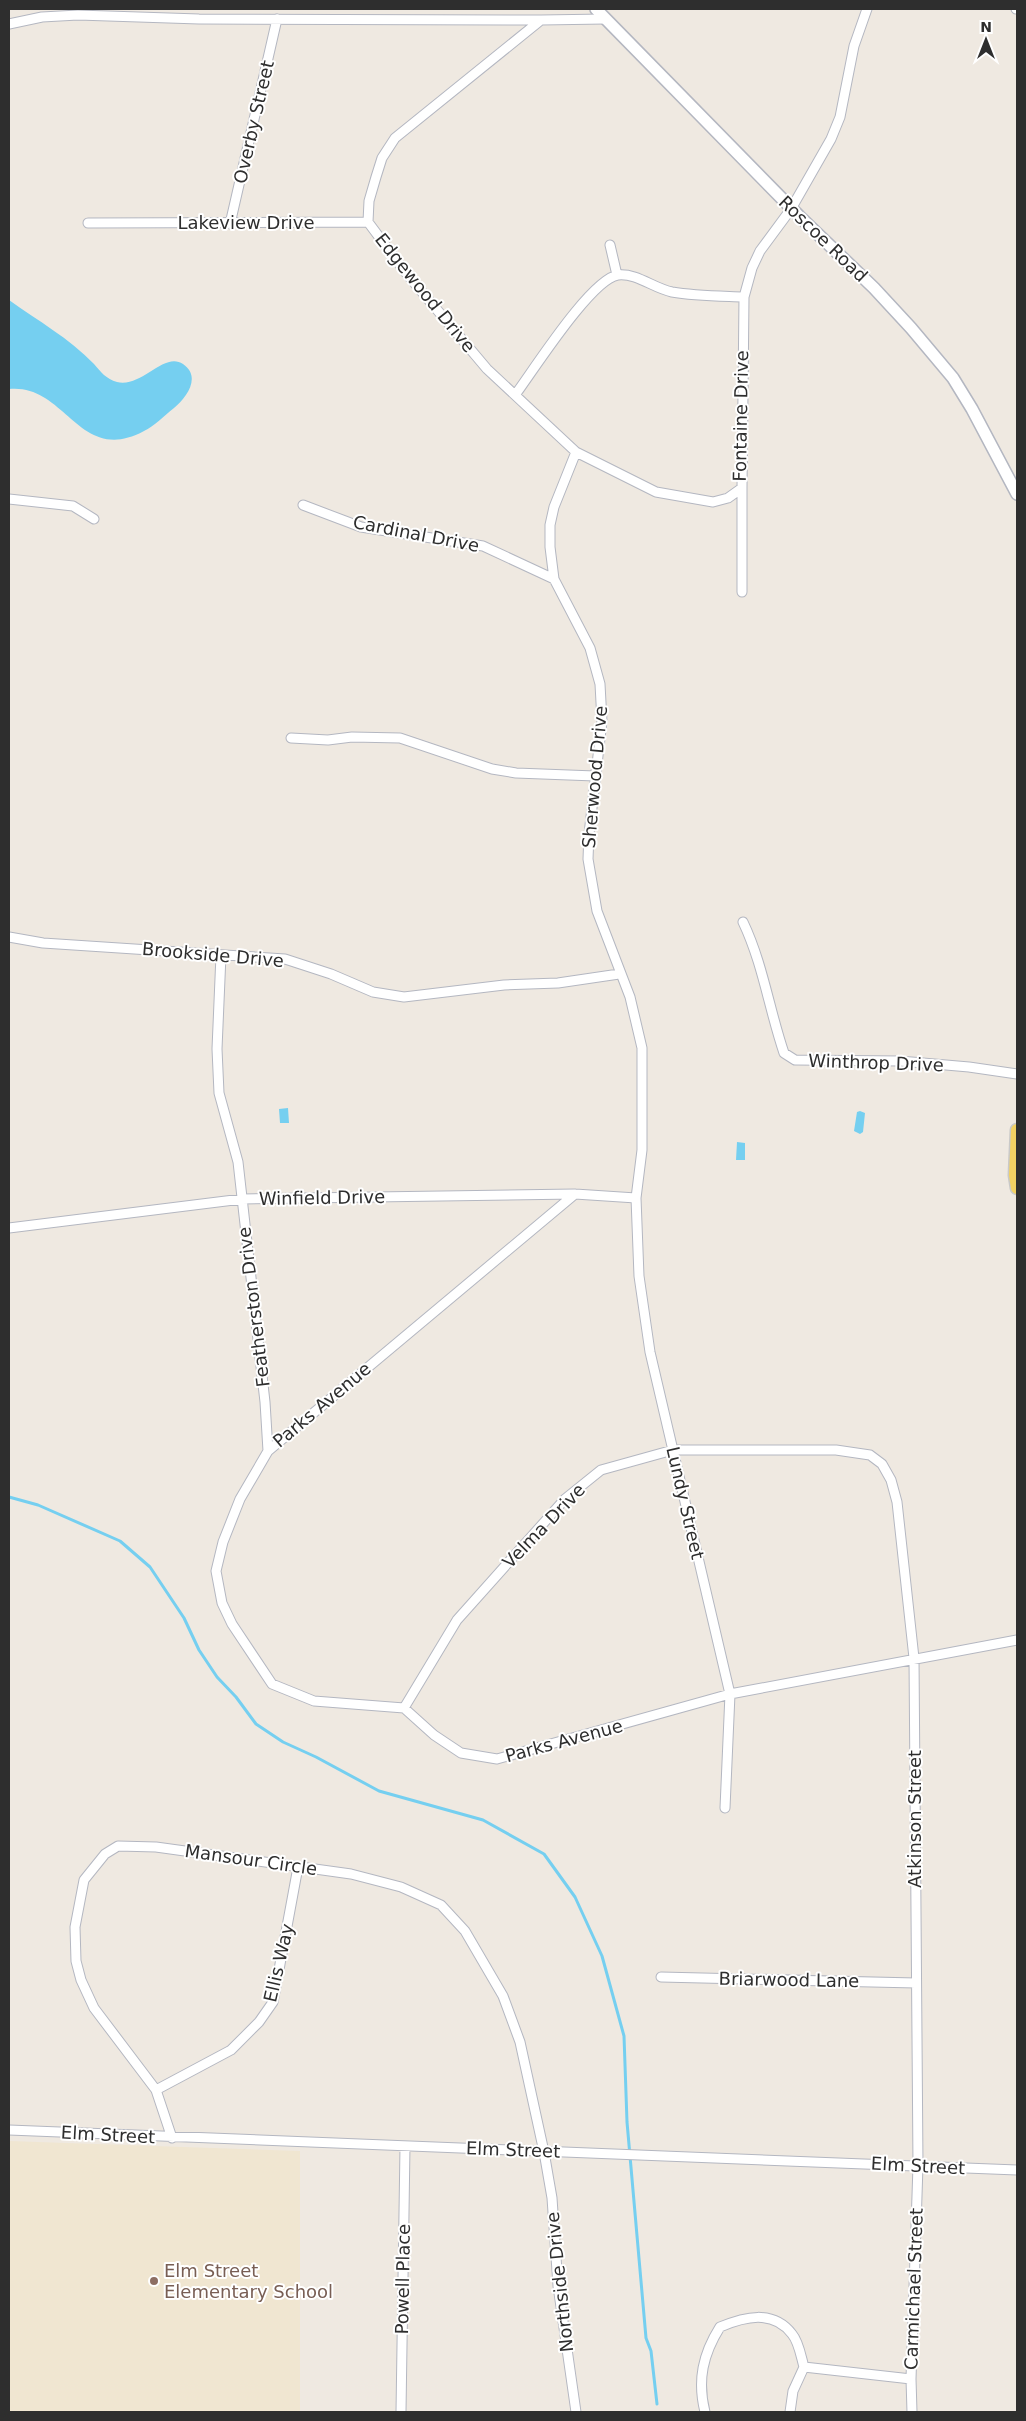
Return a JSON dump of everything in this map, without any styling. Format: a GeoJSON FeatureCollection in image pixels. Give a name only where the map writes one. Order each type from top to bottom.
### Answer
{"type":"FeatureCollection","features":[{"type":"Feature","properties":{"kind":"main road","name":"Roscoe Road"},"geometry":{"type":"LineString","coordinates":[[596,9],[791,209],[874,288],[952,378],[972,409],[1017,494]]}},
{"type":"Feature","properties":{"kind":"main road"},"geometry":{"type":"LineString","coordinates":[[1017,1130],[1015,1175],[1017,1188]]}},
{"type":"Feature","properties":{"kind":"street","name":"Fontaine Drive"},"geometry":{"type":"LineString","coordinates":[[576,452],[656,492],[713,502],[728,498],[742,488],[744,297],[752,268],[760,251],[791,209],[831,139],[840,117],[854,46],[867,9]]}},
{"type":"Feature","properties":{"kind":"street"},"geometry":{"type":"LineString","coordinates":[[9,24],[42,17],[78,15],[278,20],[605,19]]}},
{"type":"Feature","properties":{"kind":"street","name":"Overby Street"},"geometry":{"type":"LineString","coordinates":[[230,224],[278,20]]}},
{"type":"Feature","properties":{"kind":"street","name":"Edgewood Drive"},"geometry":{"type":"LineString","coordinates":[[542,20],[394,138],[379,167],[369,201],[368,222],[406,272],[474,354],[576,452]]}},
{"type":"Feature","properties":{"kind":"street","name":"Lakeview Drive"},"geometry":{"type":"LineString","coordinates":[[88,223],[230,224],[368,222]]}},
{"type":"Feature","properties":{"kind":"street"},"geometry":{"type":"LineString","coordinates":[[610,245],[617,275]]}},
{"type":"Feature","properties":{"kind":"street"},"geometry":{"type":"LineString","coordinates":[[515,395],[597,286],[617,275],[640,279],[671,291],[744,297]]}},
{"type":"Feature","properties":{"kind":"street","name":"Sherwood Drive"},"geometry":{"type":"LineString","coordinates":[[576,452],[558,494],[550,525],[550,547],[554,579],[590,648],[600,684],[602,721],[588,859],[597,911],[619,974],[630,997],[642,1048],[642,1150],[636,1198]]}},
{"type":"Feature","properties":{"kind":"street"},"geometry":{"type":"LineString","coordinates":[[742,488],[742,592]]}},
{"type":"Feature","properties":{"kind":"street"},"geometry":{"type":"LineString","coordinates":[[9,500],[73,506],[94,518]]}},
{"type":"Feature","properties":{"kind":"street","name":"Cardinal Drive"},"geometry":{"type":"LineString","coordinates":[[303,505],[361,527],[483,546],[554,579]]}},
{"type":"Feature","properties":{"kind":"street"},"geometry":{"type":"LineString","coordinates":[[290,738],[328,740],[352,737],[400,738],[492,769],[516,773],[595,776]]}},
{"type":"Feature","properties":{"kind":"street","name":"Winthrop Drive"},"geometry":{"type":"LineString","coordinates":[[743,922],[756,948],[777,1035],[784,1053],[789,1057],[795,1060],[822,1062],[928,1063],[1017,1074]]}},
{"type":"Feature","properties":{"kind":"street","name":"Brookside Drive"},"geometry":{"type":"LineString","coordinates":[[11,941],[285,959],[331,974],[373,992],[404,997],[504,985],[558,983],[619,974]]}},
{"type":"Feature","properties":{"kind":"street","name":"Featherston Drive"},"geometry":{"type":"LineString","coordinates":[[221,956],[217,1049],[219,1093],[238,1162],[265,1402],[268,1451]]}},
{"type":"Feature","properties":{"kind":"street","name":"Winfield Drive"},"geometry":{"type":"LineString","coordinates":[[9,1228],[242,1200],[575,1194],[636,1198]]}},
{"type":"Feature","properties":{"kind":"street","name":"Parks Avenue"},"geometry":{"type":"LineString","coordinates":[[575,1194],[268,1451],[240,1499],[223,1542],[216,1571],[222,1603],[238,1636],[272,1684],[314,1701],[404,1708],[434,1735],[461,1754],[497,1759],[730,1694],[1017,1640]]}},
{"type":"Feature","properties":{"kind":"street","name":"Lundy Street"},"geometry":{"type":"LineString","coordinates":[[636,1198],[639,1276],[650,1352],[730,1694],[725,1808]]}},
{"type":"Feature","properties":{"kind":"street","name":"Velma Drive"},"geometry":{"type":"LineString","coordinates":[[404,1708],[457,1620],[565,1499],[601,1470],[673,1450],[836,1450],[870,1455],[882,1464],[889,1476]]}},
{"type":"Feature","properties":{"kind":"street","name":"Atkinson Street"},"geometry":{"type":"LineString","coordinates":[[889,1476],[897,1502],[914,1658],[918,2165]]}},
{"type":"Feature","properties":{"kind":"street","name":"Mansour Circle"},"geometry":{"type":"LineString","coordinates":[[172,2138],[156,2090],[94,2008],[81,1980],[75,1954],[75,1927],[84,1880],[105,1854],[118,1846],[156,1847],[351,1874],[401,1887],[441,1905],[465,1930],[503,1996],[520,2042],[544,2152]]}},
{"type":"Feature","properties":{"kind":"street","name":"Ellis Way"},"geometry":{"type":"LineString","coordinates":[[156,2090],[231,2050],[259,2022],[273,2002],[298,1867]]}},
{"type":"Feature","properties":{"kind":"street","name":"Briarwood Lane"},"geometry":{"type":"LineString","coordinates":[[661,1977],[916,1983]]}},
{"type":"Feature","properties":{"kind":"street","name":"Elm Street"},"geometry":{"type":"LineString","coordinates":[[9,2130],[172,2138],[1017,2170]]}},
{"type":"Feature","properties":{"kind":"street","name":"Powell Place"},"geometry":{"type":"LineString","coordinates":[[400,2412],[405,2146]]}},
{"type":"Feature","properties":{"kind":"street","name":"Northside Drive"},"geometry":{"type":"LineString","coordinates":[[544,2152],[552,2198],[558,2286],[576,2412]]}},
{"type":"Feature","properties":{"kind":"street","name":"Carmichael Street"},"geometry":{"type":"LineString","coordinates":[[912,2412],[911,2379],[918,2165]]}},
{"type":"Feature","properties":{"kind":"street"},"geometry":{"type":"LineString","coordinates":[[705,2412],[701,2394],[703,2361],[720,2326],[742,2317],[763,2316],[781,2324],[792,2334],[804,2367],[793,2391],[790,2412]]}},
{"type":"Feature","properties":{"kind":"street"},"geometry":{"type":"LineString","coordinates":[[804,2367],[911,2379]]}},
{"type":"Feature","properties":{"kind":"shaded area","name":"Elm Street Elementary School"},"geometry":{"type":"Polygon","coordinates":[[[9,2141],[300,2151],[300,2412],[9,2412],[9,2141]]]}},
{"type":"Feature","properties":{"kind":"water"},"geometry":{"type":"Polygon","coordinates":[[[9,300],[74,346],[104,375],[113,381],[126,382],[135,380],[168,362],[176,361],[183,364],[189,369],[192,381],[187,393],[174,408],[144,431],[122,439],[104,438],[88,432],[45,398],[28,391],[9,389],[9,300]]]}},
{"type":"Feature","properties":{"kind":"water"},"geometry":{"type":"Polygon","coordinates":[[[288,1108],[289,1123],[280,1123],[279,1109],[288,1108]]]}},
{"type":"Feature","properties":{"kind":"water"},"geometry":{"type":"Polygon","coordinates":[[[857,1112],[865,1113],[863,1132],[860,1134],[854,1131],[857,1112]]]}},
{"type":"Feature","properties":{"kind":"water"},"geometry":{"type":"Polygon","coordinates":[[[737,1142],[745,1143],[745,1160],[736,1160],[737,1142]]]}},
{"type":"Feature","properties":{"kind":"waterway"},"geometry":{"type":"LineString","coordinates":[[9,1497],[38,1505],[120,1541],[150,1567],[184,1618],[199,1650],[217,1677],[236,1697],[256,1724],[283,1742],[316,1757],[379,1791],[483,1820],[544,1854],[575,1897],[602,1956],[624,2036],[627,2122],[646,2338],[651,2351],[657,2404]]}},
{"type":"Feature","properties":{"kind":"place","name":"Elm Street Elementary School"},"geometry":{"type":"Point","coordinates":[154,2281]}}]}
